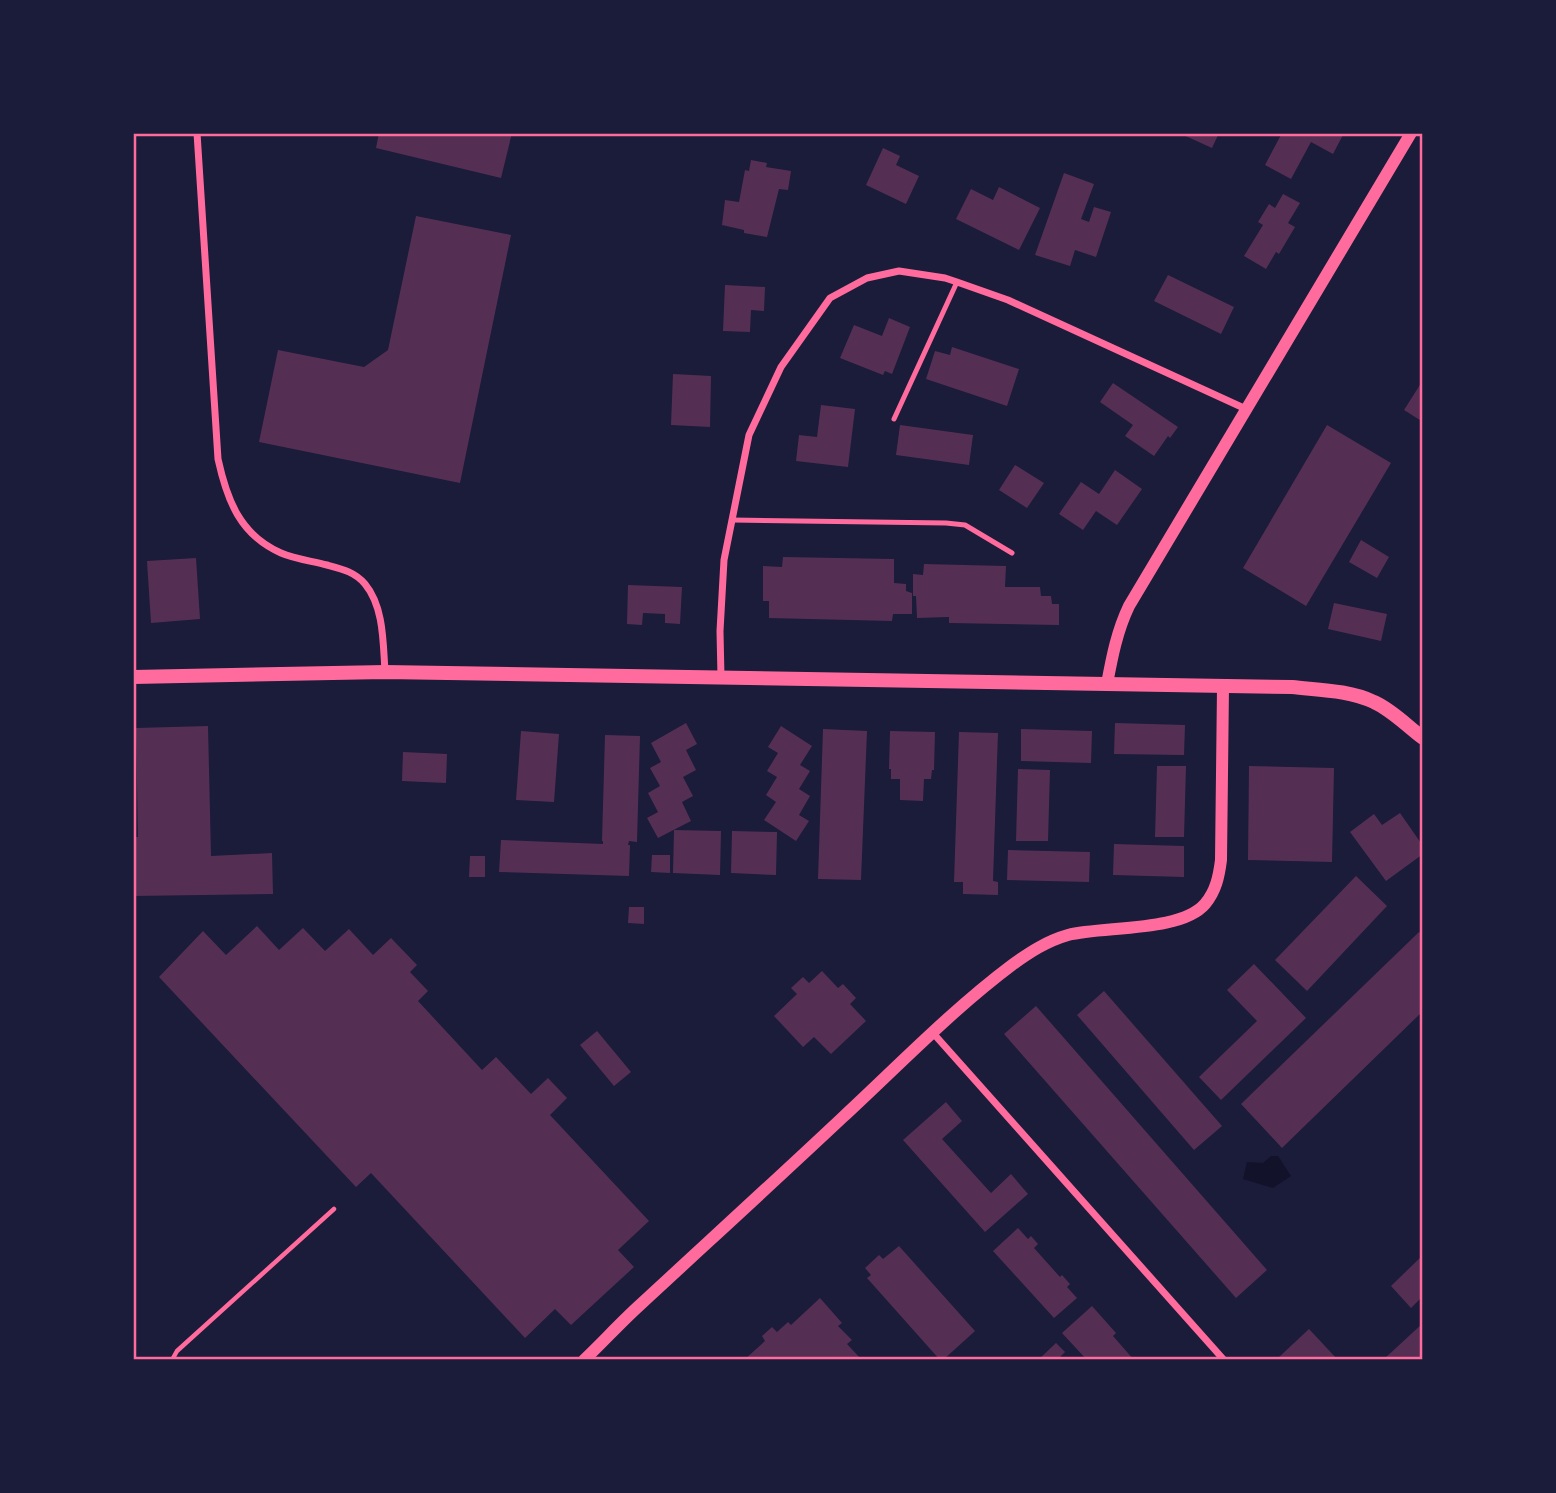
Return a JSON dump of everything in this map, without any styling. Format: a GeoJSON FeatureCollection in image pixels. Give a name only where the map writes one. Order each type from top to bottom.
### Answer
{"type":"FeatureCollection","features":[{"type":"Feature","properties":{"kind":"main road"},"geometry":{"type":"LineString","coordinates":[[133,677],[385,672],[1292,687],[1329,691],[1376,702],[1423,738]]}},
{"type":"Feature","properties":{"kind":"street"},"geometry":{"type":"LineString","coordinates":[[197,133],[218,460],[224,487],[234,511],[264,545],[283,554],[351,572],[365,583],[375,601],[382,628],[385,672]]}},
{"type":"Feature","properties":{"kind":"street"},"geometry":{"type":"LineString","coordinates":[[1107,684],[1115,642],[1129,606],[1411,133]]}},
{"type":"Feature","properties":{"kind":"street"},"geometry":{"type":"LineString","coordinates":[[721,677],[720,631],[724,560],[749,435],[780,367],[830,298],[867,278],[899,271],[957,282],[1008,300],[1246,409]]}},
{"type":"Feature","properties":{"kind":"street"},"geometry":{"type":"LineString","coordinates":[[584,1360],[933,1033],[1011,966],[1049,941],[1089,931],[1159,924],[1190,916],[1204,905],[1219,876],[1221,860],[1223,687]]}},
{"type":"Feature","properties":{"kind":"street"},"geometry":{"type":"LineString","coordinates":[[933,1033],[1224,1360]]}},
{"type":"Feature","properties":{"kind":"lane"},"geometry":{"type":"LineString","coordinates":[[894,419],[957,282]]}},
{"type":"Feature","properties":{"kind":"lane"},"geometry":{"type":"LineString","coordinates":[[732,520],[965,525],[1012,552]]}},
{"type":"Feature","properties":{"kind":"path"},"geometry":{"type":"LineString","coordinates":[[172,1360],[177,1351],[334,1209]]}},
{"type":"Feature","properties":{"kind":"shaded area"},"geometry":{"type":"Polygon","coordinates":[[[1271,1156],[1278,1156],[1291,1176],[1273,1188],[1243,1179],[1247,1162],[1263,1163],[1271,1156]]]}},
{"type":"Feature","properties":{"kind":"building"},"geometry":{"type":"Polygon","coordinates":[[[379,133],[512,133],[501,178],[376,148],[379,133]]]}},
{"type":"Feature","properties":{"kind":"building"},"geometry":{"type":"Polygon","coordinates":[[[1179,133],[1219,133],[1212,148],[1179,133]]]}},
{"type":"Feature","properties":{"kind":"building"},"geometry":{"type":"Polygon","coordinates":[[[1282,133],[1344,133],[1333,154],[1311,142],[1291,179],[1265,165],[1282,133]]]}},
{"type":"Feature","properties":{"kind":"building"},"geometry":{"type":"Polygon","coordinates":[[[883,148],[900,156],[896,165],[919,176],[906,204],[866,185],[883,148]]]}},
{"type":"Feature","properties":{"kind":"building"},"geometry":{"type":"Polygon","coordinates":[[[751,160],[767,163],[766,167],[791,171],[788,190],[779,189],[767,237],[722,225],[725,200],[739,202],[745,170],[749,171],[751,160]]]}},
{"type":"Feature","properties":{"kind":"building"},"geometry":{"type":"Polygon","coordinates":[[[1064,173],[1094,184],[1081,219],[1089,222],[1094,207],[1111,212],[1096,257],[1075,250],[1070,266],[1035,255],[1064,173]]]}},
{"type":"Feature","properties":{"kind":"building"},"geometry":{"type":"Polygon","coordinates":[[[999,187],[1040,208],[1019,250],[956,219],[971,189],[993,200],[999,187]]]}},
{"type":"Feature","properties":{"kind":"building"},"geometry":{"type":"Polygon","coordinates":[[[1283,194],[1300,203],[1288,223],[1295,227],[1279,254],[1276,252],[1266,269],[1244,256],[1263,225],[1258,222],[1269,204],[1275,208],[1283,194]]]}},
{"type":"Feature","properties":{"kind":"building"},"geometry":{"type":"Polygon","coordinates":[[[416,216],[511,235],[460,483],[259,442],[278,350],[364,367],[388,350],[416,216]]]}},
{"type":"Feature","properties":{"kind":"building"},"geometry":{"type":"Polygon","coordinates":[[[1168,275],[1234,307],[1221,334],[1154,301],[1168,275]]]}},
{"type":"Feature","properties":{"kind":"building"},"geometry":{"type":"Polygon","coordinates":[[[725,285],[765,287],[764,311],[751,310],[750,332],[723,331],[725,285]]]}},
{"type":"Feature","properties":{"kind":"building"},"geometry":{"type":"Polygon","coordinates":[[[889,318],[910,327],[892,374],[885,371],[883,375],[840,358],[854,325],[882,336],[889,318]]]}},
{"type":"Feature","properties":{"kind":"building"},"geometry":{"type":"Polygon","coordinates":[[[952,347],[1019,369],[1007,406],[926,379],[935,351],[950,355],[952,347]]]}},
{"type":"Feature","properties":{"kind":"building"},"geometry":{"type":"Polygon","coordinates":[[[673,374],[711,376],[710,427],[671,425],[673,374]]]}},
{"type":"Feature","properties":{"kind":"building"},"geometry":{"type":"Polygon","coordinates":[[[1423,380],[1423,422],[1404,410],[1423,380]]]}},
{"type":"Feature","properties":{"kind":"building"},"geometry":{"type":"Polygon","coordinates":[[[1113,383],[1178,427],[1154,456],[1125,436],[1133,425],[1100,402],[1113,383]]]}},
{"type":"Feature","properties":{"kind":"building"},"geometry":{"type":"Polygon","coordinates":[[[821,405],[855,409],[848,467],[796,461],[799,435],[817,437],[821,405]]]}},
{"type":"Feature","properties":{"kind":"building"},"geometry":{"type":"Polygon","coordinates":[[[900,425],[973,435],[969,465],[896,455],[900,425]]]}},
{"type":"Feature","properties":{"kind":"building"},"geometry":{"type":"Polygon","coordinates":[[[1327,425],[1391,463],[1306,606],[1243,568],[1327,425]]]}},
{"type":"Feature","properties":{"kind":"building"},"geometry":{"type":"Polygon","coordinates":[[[1015,465],[1044,483],[1027,508],[999,490],[1015,465]]]}},
{"type":"Feature","properties":{"kind":"building"},"geometry":{"type":"Polygon","coordinates":[[[1115,470],[1142,489],[1117,525],[1096,511],[1083,530],[1059,514],[1081,482],[1099,494],[1115,470]]]}},
{"type":"Feature","properties":{"kind":"building"},"geometry":{"type":"Polygon","coordinates":[[[1361,540],[1389,557],[1377,578],[1349,562],[1361,540]]]}},
{"type":"Feature","properties":{"kind":"building"},"geometry":{"type":"Polygon","coordinates":[[[783,557],[894,559],[894,583],[906,584],[906,591],[912,593],[912,614],[893,614],[892,621],[769,618],[769,601],[763,601],[763,566],[782,567],[783,557]]]}},
{"type":"Feature","properties":{"kind":"building"},"geometry":{"type":"Polygon","coordinates":[[[196,558],[200,619],[151,623],[147,561],[196,558]]]}},
{"type":"Feature","properties":{"kind":"building"},"geometry":{"type":"Polygon","coordinates":[[[924,564],[1006,566],[1005,587],[1040,587],[1041,596],[1051,596],[1052,604],[1059,604],[1059,625],[949,623],[949,617],[917,618],[913,574],[923,575],[924,564]]]}},
{"type":"Feature","properties":{"kind":"building"},"geometry":{"type":"Polygon","coordinates":[[[628,585],[682,587],[680,624],[665,623],[665,614],[643,613],[642,625],[627,624],[628,585]]]}},
{"type":"Feature","properties":{"kind":"building"},"geometry":{"type":"Polygon","coordinates":[[[1334,603],[1387,614],[1381,641],[1328,629],[1334,603]]]}},
{"type":"Feature","properties":{"kind":"building"},"geometry":{"type":"Polygon","coordinates":[[[686,723],[697,744],[686,750],[696,770],[683,777],[693,796],[682,802],[691,821],[658,838],[647,818],[658,812],[648,793],[660,786],[650,768],[661,762],[651,743],[686,723]]]}},
{"type":"Feature","properties":{"kind":"building"},"geometry":{"type":"Polygon","coordinates":[[[1115,723],[1185,725],[1184,755],[1114,754],[1115,723]]]}},
{"type":"Feature","properties":{"kind":"building"},"geometry":{"type":"Polygon","coordinates":[[[208,726],[211,856],[272,853],[273,894],[133,896],[133,837],[138,837],[136,728],[208,726]]]}},
{"type":"Feature","properties":{"kind":"building"},"geometry":{"type":"Polygon","coordinates":[[[781,726],[812,746],[800,765],[810,771],[799,789],[810,796],[799,815],[809,821],[796,841],[764,820],[776,802],[766,795],[777,777],[767,771],[778,753],[768,747],[781,726]]]}},
{"type":"Feature","properties":{"kind":"building"},"geometry":{"type":"Polygon","coordinates":[[[823,729],[867,731],[861,880],[818,879],[823,729]]]}},
{"type":"Feature","properties":{"kind":"building"},"geometry":{"type":"Polygon","coordinates":[[[1021,729],[1092,731],[1091,763],[1021,761],[1021,729]]]}},
{"type":"Feature","properties":{"kind":"building"},"geometry":{"type":"Polygon","coordinates":[[[521,731],[559,734],[554,802],[516,800],[521,731]]]}},
{"type":"Feature","properties":{"kind":"building"},"geometry":{"type":"Polygon","coordinates":[[[890,731],[935,732],[934,770],[931,779],[924,779],[923,801],[900,800],[900,779],[891,779],[889,769],[890,731]]]}},
{"type":"Feature","properties":{"kind":"building"},"geometry":{"type":"Polygon","coordinates":[[[959,732],[998,733],[993,881],[998,882],[998,895],[963,894],[963,882],[954,882],[959,732]]]}},
{"type":"Feature","properties":{"kind":"building"},"geometry":{"type":"Polygon","coordinates":[[[605,735],[640,736],[637,842],[629,841],[628,845],[629,876],[499,872],[501,840],[603,844],[605,735]]]}},
{"type":"Feature","properties":{"kind":"building"},"geometry":{"type":"Polygon","coordinates":[[[403,752],[447,754],[446,783],[402,781],[403,752]]]}},
{"type":"Feature","properties":{"kind":"building"},"geometry":{"type":"Polygon","coordinates":[[[1157,766],[1186,766],[1184,837],[1155,837],[1157,766]]]}},
{"type":"Feature","properties":{"kind":"building"},"geometry":{"type":"Polygon","coordinates":[[[1249,766],[1334,768],[1332,862],[1248,860],[1249,766]]]}},
{"type":"Feature","properties":{"kind":"building"},"geometry":{"type":"Polygon","coordinates":[[[1018,769],[1050,770],[1048,841],[1016,841],[1018,769]]]}},
{"type":"Feature","properties":{"kind":"building"},"geometry":{"type":"Polygon","coordinates":[[[1400,813],[1423,846],[1423,854],[1386,881],[1350,832],[1374,814],[1382,825],[1400,813]]]}},
{"type":"Feature","properties":{"kind":"building"},"geometry":{"type":"Polygon","coordinates":[[[674,830],[721,831],[720,875],[673,873],[674,830]]]}},
{"type":"Feature","properties":{"kind":"building"},"geometry":{"type":"Polygon","coordinates":[[[732,831],[777,832],[776,875],[731,873],[732,831]]]}},
{"type":"Feature","properties":{"kind":"building"},"geometry":{"type":"Polygon","coordinates":[[[1114,844],[1184,846],[1184,877],[1113,875],[1114,844]]]}},
{"type":"Feature","properties":{"kind":"building"},"geometry":{"type":"Polygon","coordinates":[[[1008,850],[1090,852],[1089,882],[1007,880],[1008,850]]]}},
{"type":"Feature","properties":{"kind":"building"},"geometry":{"type":"Polygon","coordinates":[[[652,855],[670,855],[670,873],[651,872],[652,855]]]}},
{"type":"Feature","properties":{"kind":"building"},"geometry":{"type":"Polygon","coordinates":[[[470,856],[485,856],[485,877],[469,877],[470,856]]]}},
{"type":"Feature","properties":{"kind":"building"},"geometry":{"type":"Polygon","coordinates":[[[1356,876],[1387,906],[1307,991],[1275,960],[1356,876]]]}},
{"type":"Feature","properties":{"kind":"building"},"geometry":{"type":"Polygon","coordinates":[[[629,907],[644,907],[644,924],[628,923],[629,907]]]}},
{"type":"Feature","properties":{"kind":"building"},"geometry":{"type":"Polygon","coordinates":[[[257,926],[279,950],[303,928],[325,951],[349,929],[373,955],[391,938],[417,965],[410,972],[428,991],[418,1001],[482,1070],[496,1057],[531,1094],[548,1078],[567,1098],[550,1115],[649,1221],[618,1250],[634,1267],[571,1325],[555,1309],[525,1338],[371,1173],[356,1187],[159,977],[203,931],[226,955],[257,926]]]}},
{"type":"Feature","properties":{"kind":"building"},"geometry":{"type":"Polygon","coordinates":[[[1419,932],[1423,936],[1423,1011],[1282,1148],[1241,1104],[1419,932]]]}},
{"type":"Feature","properties":{"kind":"building"},"geometry":{"type":"Polygon","coordinates":[[[1254,964],[1306,1018],[1221,1100],[1199,1077],[1257,1021],[1227,990],[1254,964]]]}},
{"type":"Feature","properties":{"kind":"building"},"geometry":{"type":"Polygon","coordinates":[[[822,971],[838,988],[843,984],[856,998],[850,1004],[866,1021],[831,1054],[814,1037],[803,1047],[774,1016],[797,994],[791,988],[803,977],[809,983],[822,971]]]}},
{"type":"Feature","properties":{"kind":"building"},"geometry":{"type":"Polygon","coordinates":[[[1104,991],[1222,1126],[1194,1150],[1077,1015],[1104,991]]]}},
{"type":"Feature","properties":{"kind":"building"},"geometry":{"type":"Polygon","coordinates":[[[1036,1006],[1267,1270],[1236,1298],[1004,1034],[1036,1006]]]}},
{"type":"Feature","properties":{"kind":"building"},"geometry":{"type":"Polygon","coordinates":[[[597,1031],[631,1072],[614,1086],[580,1045],[597,1031]]]}},
{"type":"Feature","properties":{"kind":"building"},"geometry":{"type":"Polygon","coordinates":[[[946,1102],[962,1121],[942,1139],[991,1193],[1011,1174],[1028,1194],[985,1232],[903,1140],[946,1102]]]}},
{"type":"Feature","properties":{"kind":"building"},"geometry":{"type":"Polygon","coordinates":[[[1018,1228],[1028,1239],[1031,1236],[1038,1244],[1034,1248],[1060,1277],[1062,1275],[1070,1284],[1067,1287],[1077,1298],[1054,1318],[993,1251],[1018,1228]]]}},
{"type":"Feature","properties":{"kind":"building"},"geometry":{"type":"Polygon","coordinates":[[[899,1246],[975,1331],[943,1360],[940,1360],[867,1278],[871,1275],[865,1268],[879,1255],[883,1259],[899,1246]]]}},
{"type":"Feature","properties":{"kind":"building"},"geometry":{"type":"Polygon","coordinates":[[[1423,1255],[1423,1296],[1411,1308],[1391,1286],[1423,1255]]]}},
{"type":"Feature","properties":{"kind":"building"},"geometry":{"type":"Polygon","coordinates":[[[820,1298],[842,1323],[838,1326],[852,1340],[847,1344],[862,1360],[744,1360],[765,1341],[762,1336],[772,1327],[777,1332],[788,1322],[791,1325],[820,1298]]]}},
{"type":"Feature","properties":{"kind":"building"},"geometry":{"type":"Polygon","coordinates":[[[1092,1306],[1116,1333],[1113,1336],[1134,1360],[1087,1360],[1062,1333],[1092,1306]]]}},
{"type":"Feature","properties":{"kind":"building"},"geometry":{"type":"Polygon","coordinates":[[[1423,1323],[1423,1360],[1383,1360],[1423,1323]]]}},
{"type":"Feature","properties":{"kind":"building"},"geometry":{"type":"Polygon","coordinates":[[[1309,1329],[1338,1360],[1279,1360],[1278,1358],[1309,1329]]]}},
{"type":"Feature","properties":{"kind":"building"},"geometry":{"type":"Polygon","coordinates":[[[1056,1343],[1065,1352],[1057,1360],[1038,1360],[1056,1343]]]}}]}
